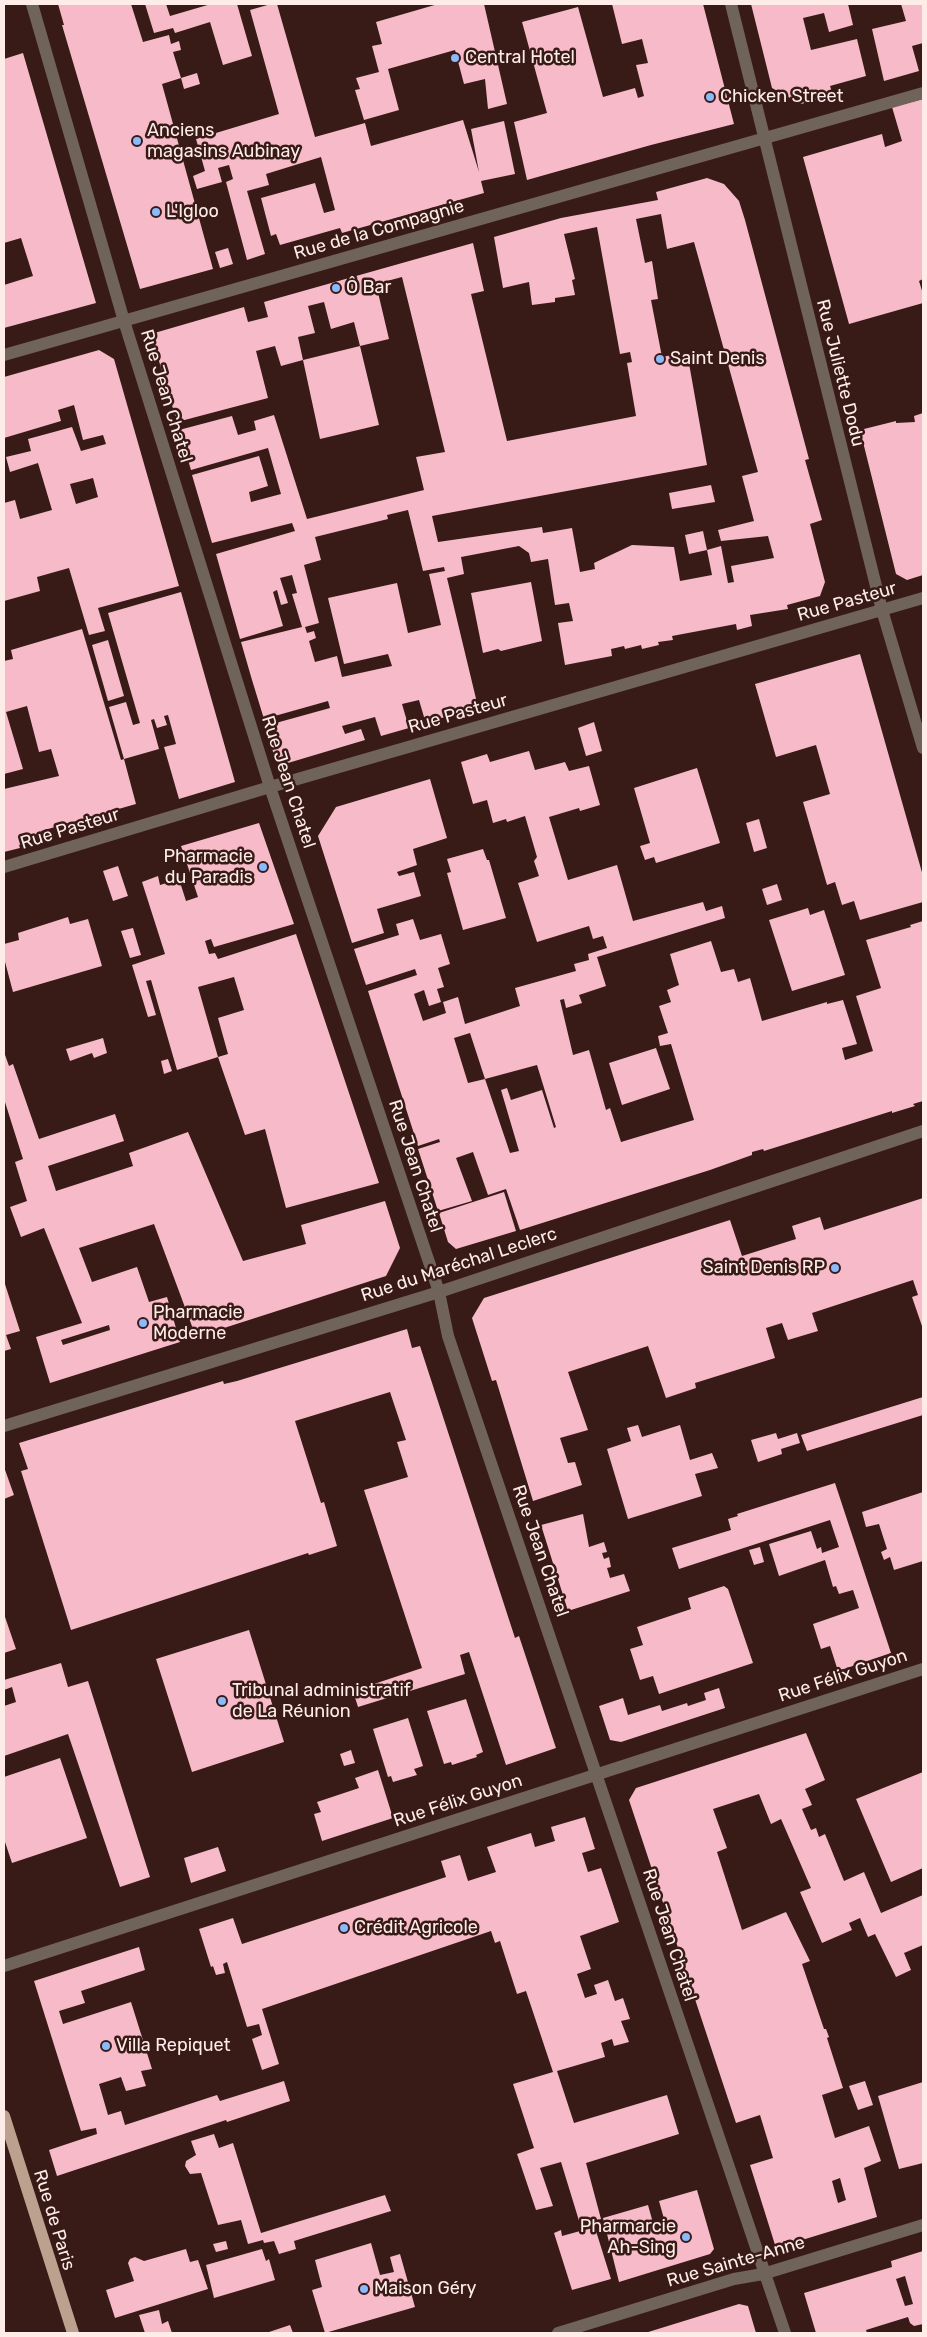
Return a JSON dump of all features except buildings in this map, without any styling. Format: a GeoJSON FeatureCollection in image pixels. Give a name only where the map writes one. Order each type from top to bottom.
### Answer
{"type":"FeatureCollection","features":[{"type":"Feature","properties":{"kind":"main road","name":"Rue de Paris"},"geometry":{"type":"LineString","coordinates":[[4,2116],[73,2333]]}},
{"type":"Feature","properties":{"kind":"street","name":"Rue Jean Chatel"},"geometry":{"type":"LineString","coordinates":[[32,4],[124,321],[270,787],[439,1292],[448,1336],[597,1774],[763,2274],[773,2295],[784,2333]]}},
{"type":"Feature","properties":{"kind":"street","name":"Rue Juliette Dodu"},"geometry":{"type":"LineString","coordinates":[[731,4],[763,139],[882,610],[923,748]]}},
{"type":"Feature","properties":{"kind":"street","name":"Rue de la Compagnie"},"geometry":{"type":"LineString","coordinates":[[4,355],[923,93]]}},
{"type":"Feature","properties":{"kind":"street","name":"Rue Pasteur"},"geometry":{"type":"LineString","coordinates":[[4,868],[270,787],[923,598]]}},
{"type":"Feature","properties":{"kind":"street","name":"Rue du Maréchal Leclerc"},"geometry":{"type":"LineString","coordinates":[[4,1426],[439,1292],[923,1131]]}},
{"type":"Feature","properties":{"kind":"street","name":"Rue Félix Guyon"},"geometry":{"type":"LineString","coordinates":[[4,1966],[923,1669]]}},
{"type":"Feature","properties":{"kind":"street","name":"Rue Sainte-Anne"},"geometry":{"type":"LineString","coordinates":[[558,2333],[734,2279],[763,2274],[923,2225]]}},
{"type":"Feature","properties":{"kind":"place","name":"Central Hotel"},"geometry":{"type":"Point","coordinates":[455,58]}},
{"type":"Feature","properties":{"kind":"place","name":"Chicken Street"},"geometry":{"type":"Point","coordinates":[710,97]}},
{"type":"Feature","properties":{"kind":"place","name":"Anciens magasins Aubinay"},"geometry":{"type":"Point","coordinates":[137,141]}},
{"type":"Feature","properties":{"kind":"place","name":"L'Igloo"},"geometry":{"type":"Point","coordinates":[156,212]}},
{"type":"Feature","properties":{"kind":"place","name":"Ô Bar"},"geometry":{"type":"Point","coordinates":[336,288]}},
{"type":"Feature","properties":{"kind":"place","name":"Saint Denis"},"geometry":{"type":"Point","coordinates":[660,359]}},
{"type":"Feature","properties":{"kind":"place","name":"Pharmacie du Paradis"},"geometry":{"type":"Point","coordinates":[263,867]}},
{"type":"Feature","properties":{"kind":"place","name":"Saint Denis RP"},"geometry":{"type":"Point","coordinates":[835,1268]}},
{"type":"Feature","properties":{"kind":"place","name":"Pharmacie Moderne"},"geometry":{"type":"Point","coordinates":[143,1323]}},
{"type":"Feature","properties":{"kind":"place","name":"Tribunal administratif de La Réunion"},"geometry":{"type":"Point","coordinates":[222,1701]}},
{"type":"Feature","properties":{"kind":"place","name":"Crédit Agricole"},"geometry":{"type":"Point","coordinates":[344,1928]}},
{"type":"Feature","properties":{"kind":"place","name":"Villa Repiquet"},"geometry":{"type":"Point","coordinates":[106,2046]}},
{"type":"Feature","properties":{"kind":"place","name":"Pharmarcie Ah-Sing"},"geometry":{"type":"Point","coordinates":[686,2237]}},
{"type":"Feature","properties":{"kind":"place","name":"Maison Géry"},"geometry":{"type":"Point","coordinates":[364,2289]}}]}
